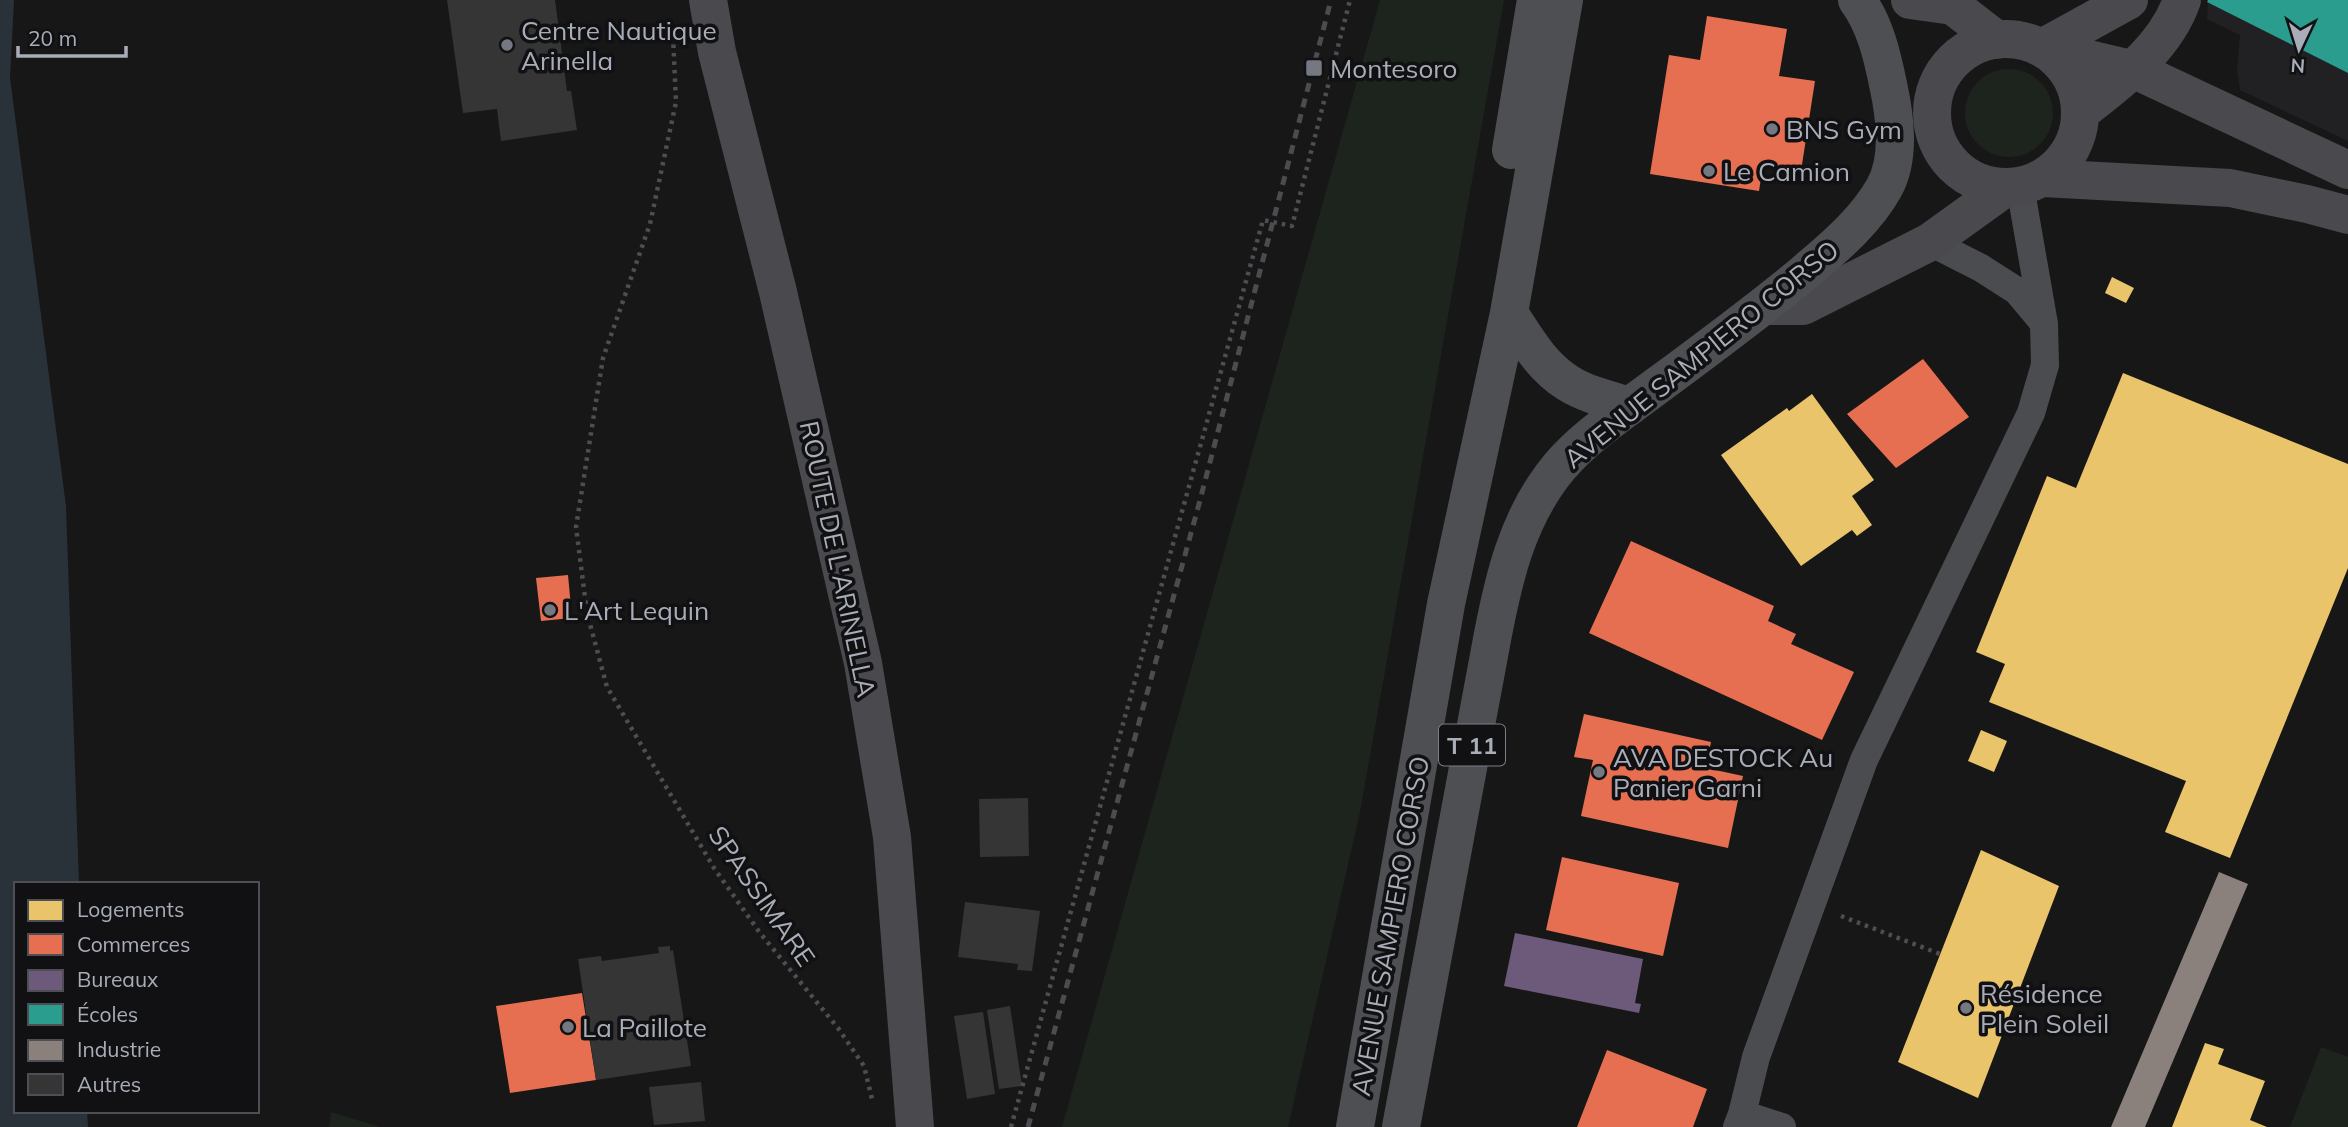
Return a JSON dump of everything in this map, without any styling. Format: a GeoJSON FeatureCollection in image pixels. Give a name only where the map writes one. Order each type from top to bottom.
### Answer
{"type":"FeatureCollection","features":[{"type":"Feature","properties":{"kind":"main road","name":"ROUTE DE L'ARINELLA"},"geometry":{"type":"LineString","coordinates":[[708,0],[717,52],[778,292],[863,663],[892,836],[915,1127]]}},
{"type":"Feature","properties":{"kind":"main road"},"geometry":{"type":"LineString","coordinates":[[1446,604],[1442,556],[1536,0]]}},
{"type":"Feature","properties":{"kind":"main road","name":"AVENUE SAMPIERO CORSO"},"geometry":{"type":"LineString","coordinates":[[1355,1127],[1446,604],[1509,313],[1564,0]]}},
{"type":"Feature","properties":{"kind":"main road","name":"AVENUE SAMPIERO CORSO"},"geometry":{"type":"LineString","coordinates":[[1401,1127],[1490,646],[1514,545],[1534,504],[1553,475],[1580,446],[1764,306],[1839,243],[1885,188],[1892,167],[1895,137],[1891,98],[1874,34],[1857,0]]}},
{"type":"Feature","properties":{"kind":"main road"},"geometry":{"type":"LineString","coordinates":[[1910,0],[1953,6],[1997,40]]}},
{"type":"Feature","properties":{"kind":"main road"},"geometry":{"type":"LineString","coordinates":[[2042,48],[2129,0]]}},
{"type":"Feature","properties":{"kind":"main road"},"geometry":{"type":"LineString","coordinates":[[2081,111],[2135,70],[2177,16],[2182,0]]}},
{"type":"Feature","properties":{"kind":"main road"},"geometry":{"type":"LineString","coordinates":[[2348,170],[2135,70],[2031,43],[1997,40],[1978,45],[1960,55],[1946,69],[1932,107],[1933,127],[1940,146],[1951,163],[1966,176],[1985,185],[2230,188],[2348,215]]}},
{"type":"Feature","properties":{"kind":"main road"},"geometry":{"type":"LineString","coordinates":[[1764,306],[1803,306],[1930,242],[2022,184],[2059,166],[2071,150],[2081,111],[2078,93],[2070,75],[2058,60],[2042,48]]}},
{"type":"Feature","properties":{"kind":"main road"},"geometry":{"type":"LineString","coordinates":[[1509,313],[1541,360],[1569,384],[1587,393],[1630,406]]}},
{"type":"Feature","properties":{"kind":"street"},"geometry":{"type":"LineString","coordinates":[[1782,1127],[1739,1121],[1756,1057],[1864,760],[2031,413],[2045,365],[2045,324],[2022,184]]}},
{"type":"Feature","properties":{"kind":"street"},"geometry":{"type":"LineString","coordinates":[[1930,242],[1981,268],[2017,291],[2045,324]]}},
{"type":"Feature","properties":{"kind":"path"},"geometry":{"type":"LineString","coordinates":[[1011,1127],[1263,220],[1292,226],[1350,0]]}},
{"type":"Feature","properties":{"kind":"path","name":"SPASSIMARE"},"geometry":{"type":"LineString","coordinates":[[673,26],[676,102],[650,224],[603,358],[576,527],[587,613],[607,687],[714,868],[760,933],[838,1028],[864,1066],[873,1102]]}},
{"type":"Feature","properties":{"kind":"path"},"geometry":{"type":"LineString","coordinates":[[1811,904],[1940,954]]}},
{"type":"Feature","properties":{"kind":"shaded area"},"geometry":{"type":"Polygon","coordinates":[[[0,0],[14,0],[10,78],[66,506],[79,882],[14,882],[14,1113],[87,1113],[88,1127],[0,1127],[0,0]]]}},
{"type":"Feature","properties":{"kind":"shaded area"},"geometry":{"type":"Polygon","coordinates":[[[1380,0],[1504,0],[1360,812],[1288,1127],[1062,1127],[1380,0]]]}},
{"type":"Feature","properties":{"kind":"shaded area"},"geometry":{"type":"Polygon","coordinates":[[[2208,0],[2348,0],[2348,141],[2240,90],[2237,71],[2240,35],[2207,19],[2208,0]]]}},
{"type":"Feature","properties":{"kind":"shaded area"},"geometry":{"type":"Polygon","coordinates":[[[2009,69],[2034,76],[2046,88],[2053,113],[2046,138],[2034,150],[2009,157],[1984,150],[1972,138],[1965,113],[1972,88],[1984,76],[2009,69]]]}},
{"type":"Feature","properties":{"kind":"shaded area"},"geometry":{"type":"Polygon","coordinates":[[[2321,1047],[2348,1057],[2348,1127],[2290,1127],[2321,1047]]]}},
{"type":"Feature","properties":{"kind":"shaded area"},"geometry":{"type":"Polygon","coordinates":[[[331,1112],[380,1127],[329,1127],[331,1112]]]}},
{"type":"Feature","properties":{"kind":"building: Logements"},"geometry":{"type":"Polygon","coordinates":[[[2112,277],[2134,288],[2126,303],[2105,293],[2112,277]]]}},
{"type":"Feature","properties":{"kind":"building: Logements"},"geometry":{"type":"Polygon","coordinates":[[[2123,373],[2348,464],[2348,568],[2230,858],[2165,832],[2186,781],[1989,702],[2005,664],[1976,652],[2047,476],[2076,488],[2123,373]]]}},
{"type":"Feature","properties":{"kind":"building: Logements"},"geometry":{"type":"Polygon","coordinates":[[[1812,394],[1874,480],[1852,496],[1872,525],[1857,536],[1852,530],[1801,566],[1721,455],[1787,408],[1789,411],[1812,394]]]}},
{"type":"Feature","properties":{"kind":"building: Logements"},"geometry":{"type":"Polygon","coordinates":[[[1981,730],[2007,741],[1994,772],[1968,761],[1981,730]]]}},
{"type":"Feature","properties":{"kind":"building: Logements","name":"Résidence Plein Soleil"},"geometry":{"type":"Polygon","coordinates":[[[1981,850],[2059,886],[1978,1098],[1898,1062],[1981,850]]]}},
{"type":"Feature","properties":{"kind":"building: Logements"},"geometry":{"type":"Polygon","coordinates":[[[2205,1043],[2224,1049],[2218,1064],[2265,1081],[2250,1120],[2267,1127],[2172,1127],[2205,1043]]]}},
{"type":"Feature","properties":{"kind":"building: Commerces"},"geometry":{"type":"Polygon","coordinates":[[[1707,16],[1787,29],[1779,76],[1815,81],[1801,171],[1763,165],[1759,191],[1650,174],[1669,55],[1700,60],[1707,16]]]}},
{"type":"Feature","properties":{"kind":"building: Commerces"},"geometry":{"type":"Polygon","coordinates":[[[1923,359],[1969,417],[1896,468],[1847,414],[1923,359]]]}},
{"type":"Feature","properties":{"kind":"building: Commerces"},"geometry":{"type":"Polygon","coordinates":[[[1631,541],[1774,606],[1768,621],[1796,634],[1791,644],[1854,672],[1822,740],[1589,633],[1631,541]]]}},
{"type":"Feature","properties":{"kind":"building: Commerces"},"geometry":{"type":"Polygon","coordinates":[[[568,575],[572,618],[541,621],[536,578],[568,575]]]}},
{"type":"Feature","properties":{"kind":"building: Commerces"},"geometry":{"type":"Polygon","coordinates":[[[1584,714],[1711,742],[1706,768],[1743,776],[1728,848],[1581,816],[1593,760],[1574,757],[1584,714]]]}},
{"type":"Feature","properties":{"kind":"building: Commerces"},"geometry":{"type":"Polygon","coordinates":[[[1562,857],[1679,883],[1663,956],[1546,930],[1562,857]]]}},
{"type":"Feature","properties":{"kind":"building: Commerces"},"geometry":{"type":"Polygon","coordinates":[[[582,993],[596,1080],[510,1093],[496,1006],[582,993]]]}},
{"type":"Feature","properties":{"kind":"building: Commerces"},"geometry":{"type":"Polygon","coordinates":[[[1607,1050],[1707,1089],[1693,1127],[1577,1127],[1607,1050]]]}},
{"type":"Feature","properties":{"kind":"building: Bureaux"},"geometry":{"type":"Polygon","coordinates":[[[1515,933],[1643,959],[1635,1003],[1641,1004],[1639,1013],[1504,986],[1515,933]]]}},
{"type":"Feature","properties":{"kind":"building: Écoles"},"geometry":{"type":"Polygon","coordinates":[[[2348,0],[2348,73],[2207,2],[2348,0]]]}},
{"type":"Feature","properties":{"kind":"building: Industrie"},"geometry":{"type":"Polygon","coordinates":[[[2219,872],[2248,884],[2145,1127],[2111,1127],[2219,872]]]}},
{"type":"Feature","properties":{"kind":"building: Autres","name":"Centre Nautique Arinella"},"geometry":{"type":"Polygon","coordinates":[[[447,0],[555,0],[567,91],[571,91],[577,130],[501,141],[497,109],[463,113],[447,0]]]}},
{"type":"Feature","properties":{"kind":"building: Autres"},"geometry":{"type":"Polygon","coordinates":[[[1028,798],[1029,856],[980,857],[979,799],[1028,798]]]}},
{"type":"Feature","properties":{"kind":"building: Autres"},"geometry":{"type":"Polygon","coordinates":[[[965,902],[1040,911],[1032,971],[1017,970],[1018,964],[958,957],[965,902]]]}},
{"type":"Feature","properties":{"kind":"building: Autres"},"geometry":{"type":"Polygon","coordinates":[[[670,946],[670,951],[673,950],[691,1066],[596,1080],[578,959],[601,956],[602,961],[659,953],[658,947],[670,946]]]}},
{"type":"Feature","properties":{"kind":"building: Autres"},"geometry":{"type":"Polygon","coordinates":[[[1010,1006],[1022,1086],[999,1089],[987,1010],[1010,1006]]]}},
{"type":"Feature","properties":{"kind":"building: Autres"},"geometry":{"type":"Polygon","coordinates":[[[983,1012],[995,1094],[967,1099],[954,1016],[983,1012]]]}},
{"type":"Feature","properties":{"kind":"building: Autres"},"geometry":{"type":"Polygon","coordinates":[[[701,1082],[705,1121],[654,1125],[649,1087],[701,1082]]]}},
{"type":"Feature","properties":{"kind":"railway"},"geometry":{"type":"LineString","coordinates":[[1028,1127],[1199,504],[1331,0]]}},
{"type":"Feature","properties":{"kind":"place","name":"Centre Nautique Arinella"},"geometry":{"type":"Point","coordinates":[507,45]}},
{"type":"Feature","properties":{"kind":"place","name":"Montesoro"},"geometry":{"type":"Point","coordinates":[1314,68]}},
{"type":"Feature","properties":{"kind":"place","name":"BNS Gym"},"geometry":{"type":"Point","coordinates":[1772,129]}},
{"type":"Feature","properties":{"kind":"place","name":"Le Camion"},"geometry":{"type":"Point","coordinates":[1709,171]}},
{"type":"Feature","properties":{"kind":"place","name":"L'Art Lequin"},"geometry":{"type":"Point","coordinates":[550,610]}},
{"type":"Feature","properties":{"kind":"place","name":"AVA DESTOCK Au Panier Garni"},"geometry":{"type":"Point","coordinates":[1599,772]}},
{"type":"Feature","properties":{"kind":"place","name":"Résidence Plein Soleil"},"geometry":{"type":"Point","coordinates":[1966,1008]}},
{"type":"Feature","properties":{"kind":"place","name":"La Paillote"},"geometry":{"type":"Point","coordinates":[568,1027]}}]}
